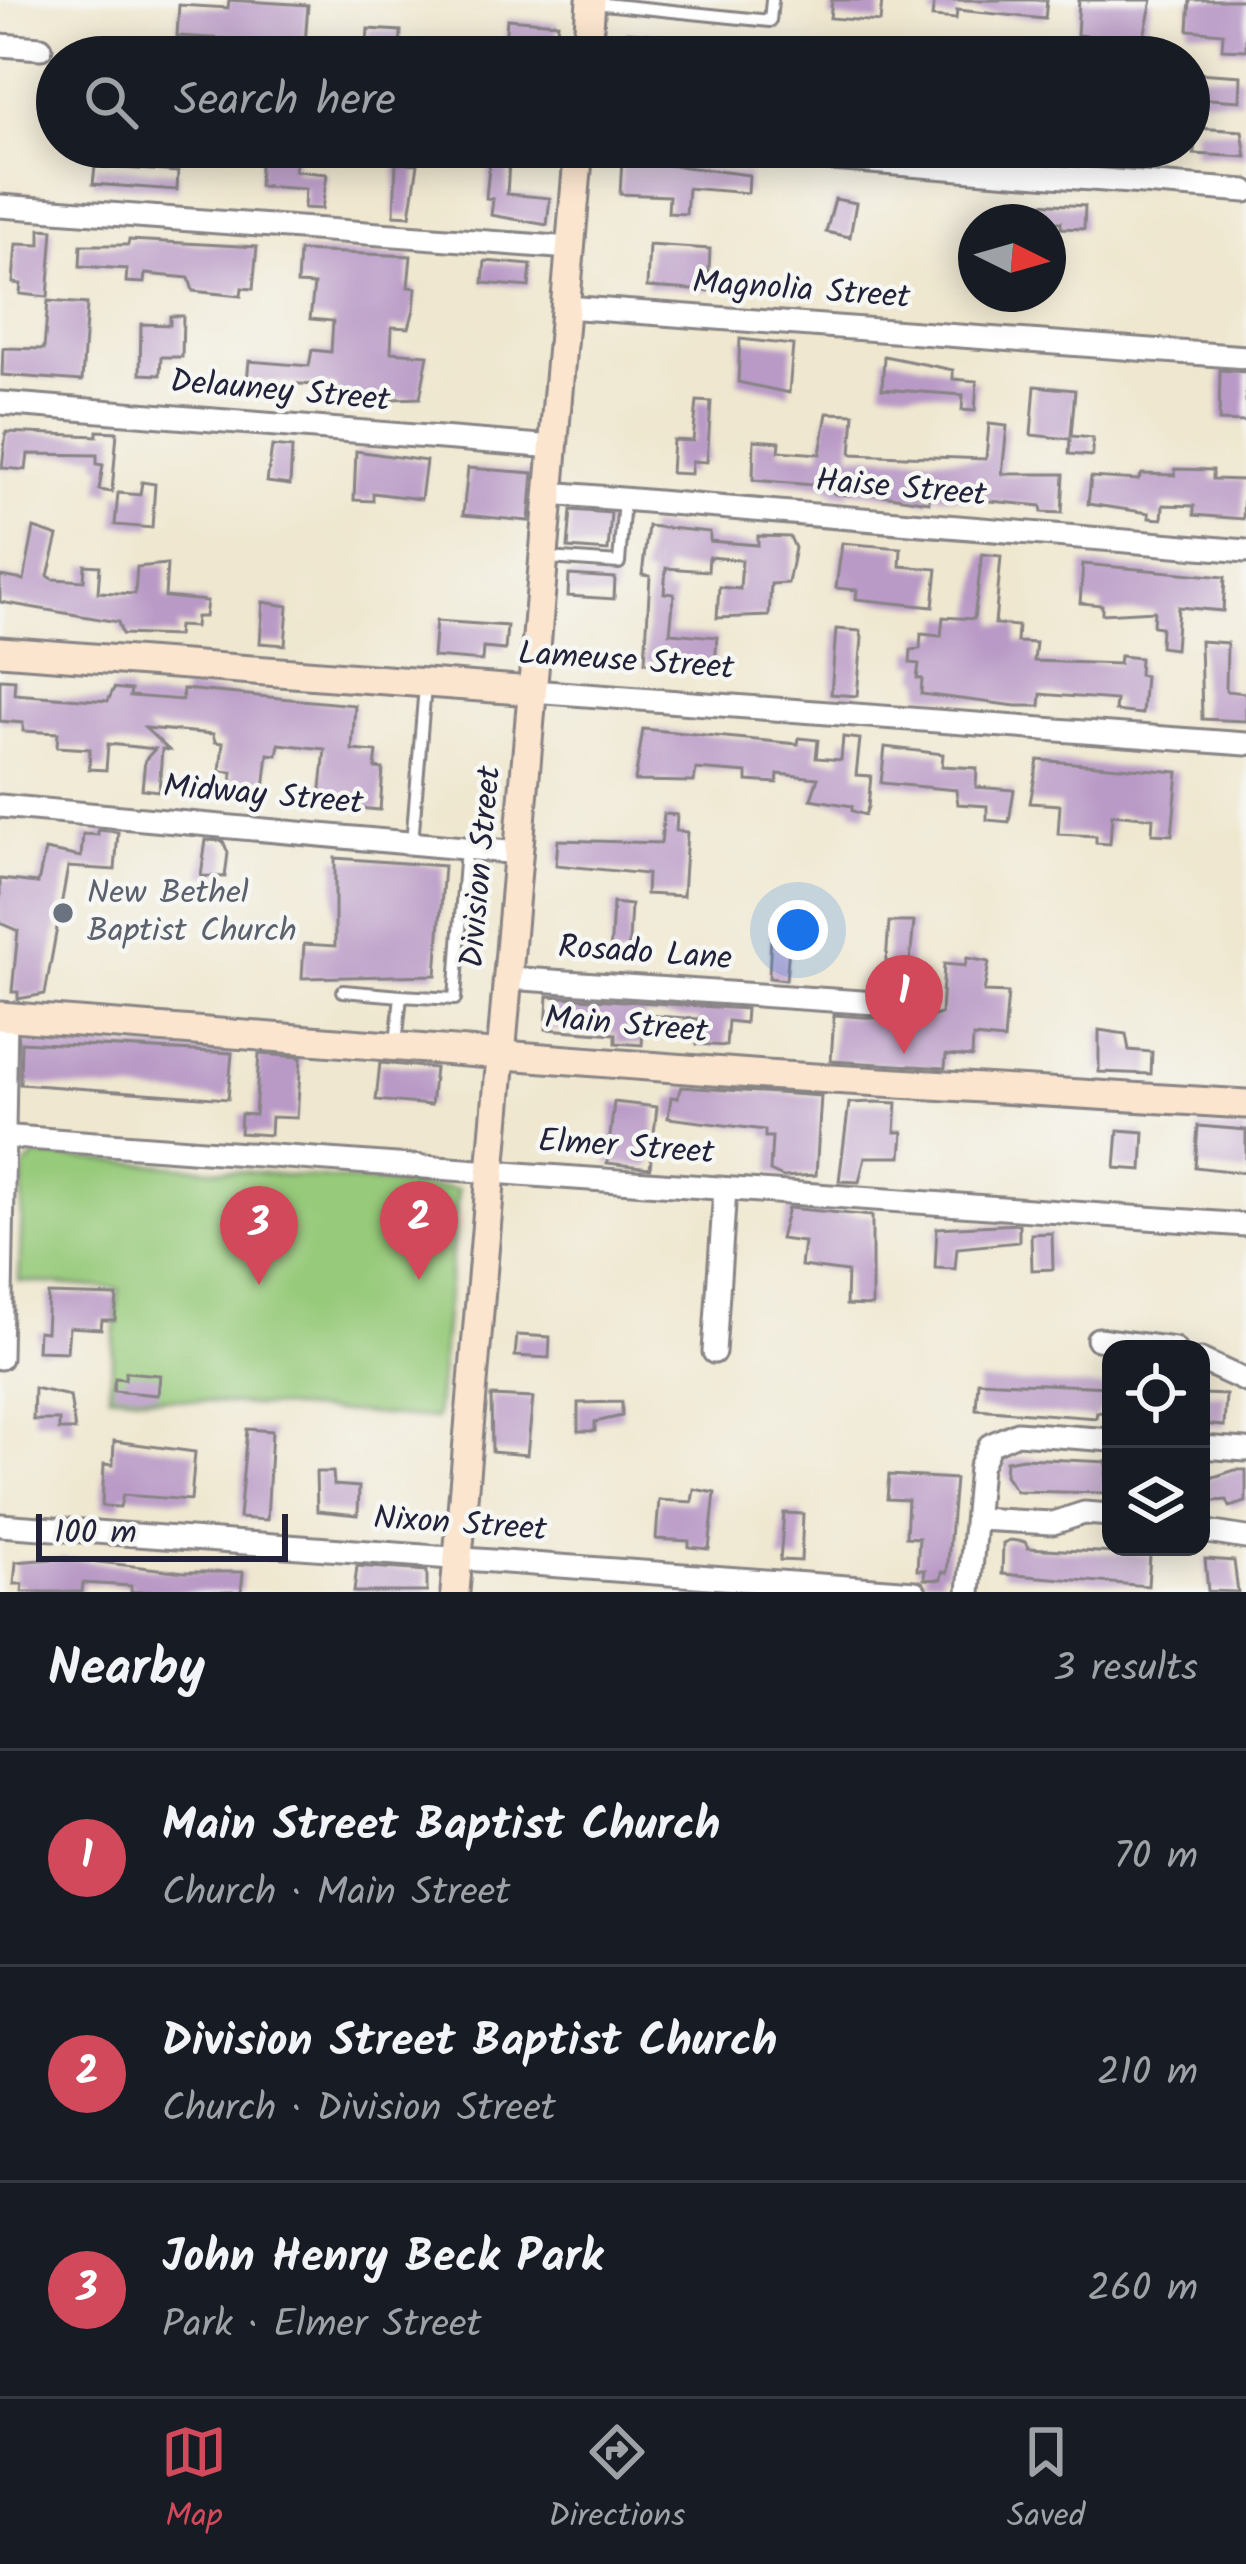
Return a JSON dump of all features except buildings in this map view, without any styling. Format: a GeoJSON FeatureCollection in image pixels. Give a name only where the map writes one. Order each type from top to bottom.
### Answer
{"type":"FeatureCollection","features":[{"type":"Feature","properties":{"kind":"street"},"geometry":{"type":"LineString","coordinates":[[592,36],[603,2]]}},
{"type":"Feature","properties":{"kind":"street"},"geometry":{"type":"LineString","coordinates":[[0,45],[36,48]]}},
{"type":"Feature","properties":{"kind":"street","name":"Division Street"},"geometry":{"type":"LineString","coordinates":[[455,1592],[577,168]]}},
{"type":"Feature","properties":{"kind":"street"},"geometry":{"type":"LineString","coordinates":[[948,168],[1246,191]]}},
{"type":"Feature","properties":{"kind":"street"},"geometry":{"type":"LineString","coordinates":[[0,206],[571,248]]}},
{"type":"Feature","properties":{"kind":"street","name":"Magnolia Street"},"geometry":{"type":"LineString","coordinates":[[566,307],[1246,357]]}},
{"type":"Feature","properties":{"kind":"street","name":"Delauney Street"},"geometry":{"type":"LineString","coordinates":[[0,403],[554,447]]}},
{"type":"Feature","properties":{"kind":"street","name":"Haise Street"},"geometry":{"type":"LineString","coordinates":[[550,493],[1246,551]]}},
{"type":"Feature","properties":{"kind":"street","name":"Lameuse Street"},"geometry":{"type":"LineString","coordinates":[[0,651],[1246,743]]}},
{"type":"Feature","properties":{"kind":"street","name":"Midway Street"},"geometry":{"type":"LineString","coordinates":[[0,806],[519,853]]}},
{"type":"Feature","properties":{"kind":"street","name":"Rosado Lane"},"geometry":{"type":"LineString","coordinates":[[508,978],[920,1006]]}},
{"type":"Feature","properties":{"kind":"street"},"geometry":{"type":"LineString","coordinates":[[0,1358],[3,1016]]}},
{"type":"Feature","properties":{"kind":"street","name":"Main Street"},"geometry":{"type":"LineString","coordinates":[[3,1016],[766,1075],[1246,1104]]}},
{"type":"Feature","properties":{"kind":"street","name":"Elmer Street"},"geometry":{"type":"LineString","coordinates":[[1,1136],[969,1209],[1110,1211],[1246,1225]]}},
{"type":"Feature","properties":{"kind":"street"},"geometry":{"type":"LineString","coordinates":[[714,1352],[724,1189]]}},
{"type":"Feature","properties":{"kind":"street"},"geometry":{"type":"LineString","coordinates":[[1098,1339],[1106,1340]]}},
{"type":"Feature","properties":{"kind":"street"},"geometry":{"type":"LineString","coordinates":[[1210,1364],[1246,1381]]}},
{"type":"Feature","properties":{"kind":"street"},"geometry":{"type":"LineString","coordinates":[[969,1592],[980,1467],[990,1445],[1017,1432],[1102,1439]]}},
{"type":"Feature","properties":{"kind":"street"},"geometry":{"type":"LineString","coordinates":[[1210,1448],[1246,1450]]}},
{"type":"Feature","properties":{"kind":"street"},"geometry":{"type":"LineString","coordinates":[[976,1519],[1053,1522],[1084,1513],[1102,1514]]}},
{"type":"Feature","properties":{"kind":"street","name":"Nixon Street"},"geometry":{"type":"LineString","coordinates":[[0,1525],[915,1592]]}},
{"type":"Feature","properties":{"kind":"street"},"geometry":{"type":"LineString","coordinates":[[1210,1532],[1246,1538]]}},
{"type":"Feature","properties":{"kind":"lane"},"geometry":{"type":"LineString","coordinates":[[603,2],[770,21],[772,0]]}},
{"type":"Feature","properties":{"kind":"lane"},"geometry":{"type":"LineString","coordinates":[[544,557],[620,563],[624,499]]}},
{"type":"Feature","properties":{"kind":"lane"},"geometry":{"type":"LineString","coordinates":[[412,843],[425,683]]}},
{"type":"Feature","properties":{"kind":"lane"},"geometry":{"type":"LineString","coordinates":[[343,991],[454,999],[466,848]]}},
{"type":"Feature","properties":{"kind":"lane"},"geometry":{"type":"LineString","coordinates":[[396,1044],[400,996]]}},
{"type":"Feature","properties":{"kind":"green space"},"geometry":{"type":"Polygon","coordinates":[[[37,1155],[458,1189],[436,1419],[109,1394],[119,1289],[19,1281],[24,1166],[37,1155]]]}},
{"type":"Feature","properties":{"kind":"place","name":"New Bethel Baptist Church"},"geometry":{"type":"Point","coordinates":[63,913]}},
{"type":"Feature","properties":{"kind":"place","name":"Main Street Baptist Church"},"geometry":{"type":"Point","coordinates":[904,1054]}},
{"type":"Feature","properties":{"kind":"place","name":"Division Street Baptist Church"},"geometry":{"type":"Point","coordinates":[419,1280]}},
{"type":"Feature","properties":{"kind":"place","name":"John Henry Beck Park"},"geometry":{"type":"Point","coordinates":[259,1285]}}]}
